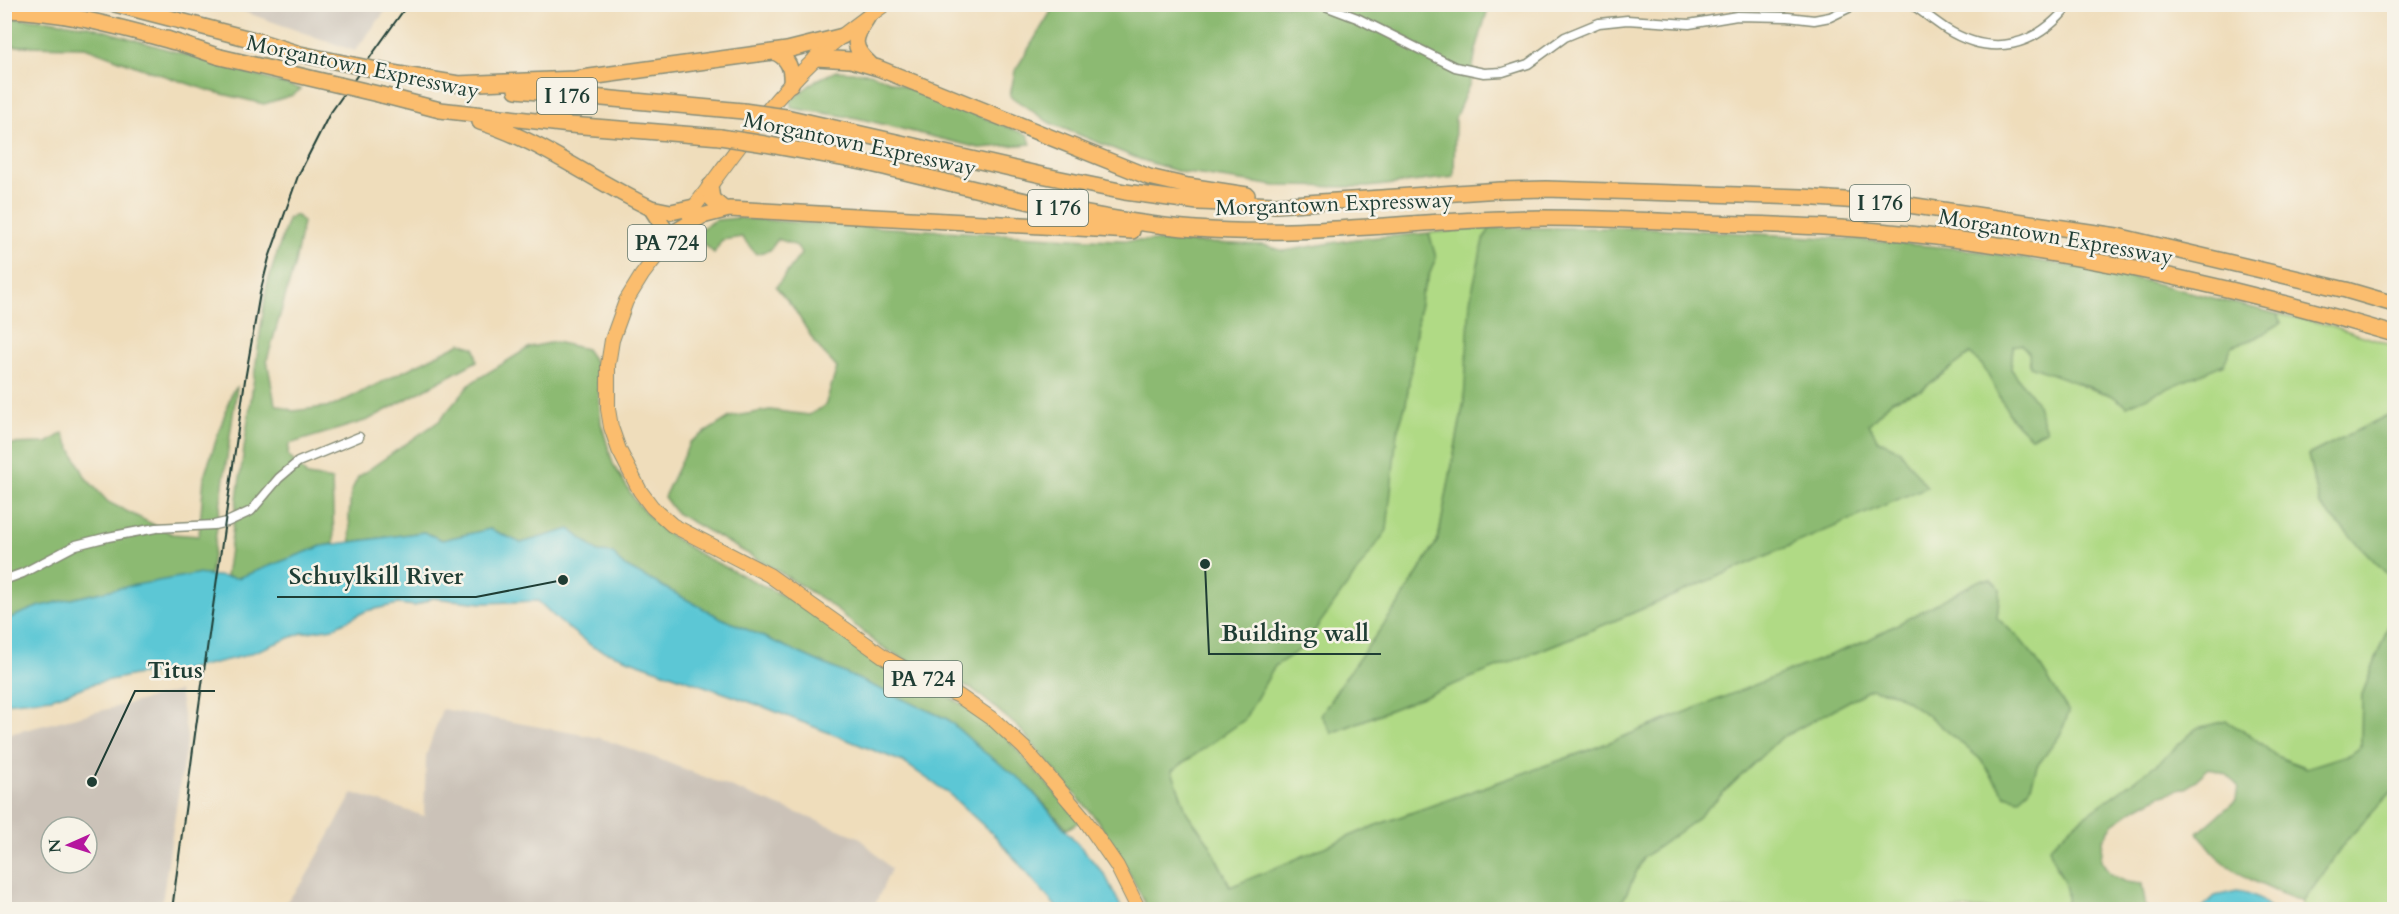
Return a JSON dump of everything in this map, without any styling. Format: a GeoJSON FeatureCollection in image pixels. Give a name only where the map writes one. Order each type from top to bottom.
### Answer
{"type":"FeatureCollection","features":[{"type":"Feature","properties":{"kind":"highway"},"geometry":{"type":"LineString","coordinates":[[68,4],[175,42]]}},
{"type":"Feature","properties":{"kind":"highway"},"geometry":{"type":"LineString","coordinates":[[115,4],[202,28]]}},
{"type":"Feature","properties":{"kind":"highway"},"geometry":{"type":"LineString","coordinates":[[133,4],[202,28]]}},
{"type":"Feature","properties":{"kind":"highway"},"geometry":{"type":"LineString","coordinates":[[4,10],[43,12],[91,20],[175,42]]}},
{"type":"Feature","properties":{"kind":"highway"},"geometry":{"type":"LineString","coordinates":[[867,18],[857,33],[856,44],[861,57],[870,65]]}},
{"type":"Feature","properties":{"kind":"highway","name":"Morgantown Expressway"},"geometry":{"type":"LineString","coordinates":[[202,28],[300,54],[456,84],[786,117],[1125,192],[1198,202],[1276,205],[1546,189],[1802,197],[1902,204],[2116,236],[2346,290],[2394,304]]}},
{"type":"Feature","properties":{"kind":"highway"},"geometry":{"type":"LineString","coordinates":[[456,84],[575,79],[806,47],[843,36]]}},
{"type":"Feature","properties":{"kind":"highway","name":"Morgantown Expressway"},"geometry":{"type":"LineString","coordinates":[[175,42],[220,57],[440,110],[570,125],[720,137],[765,144],[866,163],[1030,202],[1120,220],[1210,229],[1278,231],[1357,229],[1546,218],[1801,226],[1899,233],[2111,264],[2338,317],[2394,334]]}},
{"type":"Feature","properties":{"kind":"highway"},"geometry":{"type":"LineString","coordinates":[[774,52],[789,63],[792,72],[791,84]]}},
{"type":"Feature","properties":{"kind":"highway"},"geometry":{"type":"LineString","coordinates":[[816,58],[842,58],[870,65],[1149,177],[1243,195],[1355,199]]}},
{"type":"Feature","properties":{"kind":"highway"},"geometry":{"type":"LineString","coordinates":[[440,110],[507,130],[651,208],[671,212],[694,207]]}},
{"type":"Feature","properties":{"kind":"highway"},"geometry":{"type":"LineString","coordinates":[[710,186],[712,199],[725,210]]}},
{"type":"Feature","properties":{"kind":"highway"},"geometry":{"type":"LineString","coordinates":[[651,208],[670,238],[702,216],[725,210],[1252,237],[1357,229]]}},
{"type":"Feature","properties":{"kind":"main road","name":"PA 724"},"geometry":{"type":"LineString","coordinates":[[885,4],[816,58],[791,84],[642,275],[620,314],[612,340],[608,365],[608,409],[611,427],[628,469],[640,491],[652,507],[672,525],[769,574],[886,658],[959,696],[995,721],[1024,748],[1083,817],[1117,866],[1139,909]]}},
{"type":"Feature","properties":{"kind":"street"},"geometry":{"type":"LineString","coordinates":[[1320,4],[1357,18],[1455,67],[1484,74],[1503,72],[1528,64],[1565,37],[1599,23],[1628,20],[1689,24],[1737,16],[1814,20],[1830,17],[1857,4]]}},
{"type":"Feature","properties":{"kind":"street"},"geometry":{"type":"LineString","coordinates":[[1911,4],[1959,36],[1985,45],[2001,46],[2015,44],[2035,35],[2052,23],[2070,4]]}},
{"type":"Feature","properties":{"kind":"street"},"geometry":{"type":"LineString","coordinates":[[4,580],[23,573],[76,545],[102,538],[156,528],[214,525],[227,522],[251,511],[279,478],[297,462],[359,437]]}},
{"type":"Feature","properties":{"kind":"shaded area"},"geometry":{"type":"Polygon","coordinates":[[[390,4],[355,51],[225,5],[390,4]]]}},
{"type":"Feature","properties":{"kind":"shaded area"},"geometry":{"type":"Polygon","coordinates":[[[179,691],[187,737],[161,909],[5,909],[5,735],[179,691]]]}},
{"type":"Feature","properties":{"kind":"shaded area"},"geometry":{"type":"Polygon","coordinates":[[[442,709],[600,738],[648,755],[859,837],[891,869],[873,909],[280,909],[303,882],[353,793],[424,816],[426,756],[442,709]]]}},
{"type":"Feature","properties":{"kind":"green space"},"geometry":{"type":"Polygon","coordinates":[[[1055,5],[1489,5],[1476,50],[1470,83],[1455,118],[1454,177],[1368,187],[1276,186],[1180,172],[1139,159],[1050,123],[1010,96],[1015,71],[1055,5]]]}},
{"type":"Feature","properties":{"kind":"green space"},"geometry":{"type":"Polygon","coordinates":[[[4,18],[48,20],[89,26],[301,89],[293,95],[264,104],[210,91],[85,47],[5,47],[4,18]]]}},
{"type":"Feature","properties":{"kind":"green space"},"geometry":{"type":"Polygon","coordinates":[[[836,71],[870,73],[1028,135],[1031,144],[979,148],[857,118],[791,108],[791,100],[815,81],[836,71]]]}},
{"type":"Feature","properties":{"kind":"green space"},"geometry":{"type":"Polygon","coordinates":[[[296,215],[303,222],[295,263],[267,360],[275,404],[293,411],[333,406],[461,343],[475,348],[477,361],[368,420],[289,444],[288,455],[307,476],[332,480],[334,544],[322,546],[238,578],[226,577],[267,285],[288,219],[296,215]]]}},
{"type":"Feature","properties":{"kind":"green space"},"geometry":{"type":"Polygon","coordinates":[[[737,218],[1089,239],[1264,245],[1284,251],[1356,239],[1429,233],[1436,258],[1421,295],[1406,404],[1397,432],[1387,530],[1302,648],[1275,666],[1244,720],[1172,771],[1187,813],[1209,843],[1230,887],[1374,826],[1592,749],[1866,641],[1980,580],[1991,580],[2000,588],[1997,618],[2019,638],[2034,656],[2069,712],[2060,735],[2037,766],[2030,789],[2019,799],[2005,795],[1980,759],[1934,720],[1895,693],[1871,689],[1779,739],[1694,821],[1643,858],[1619,909],[1148,909],[1097,820],[1019,728],[974,690],[925,670],[880,646],[827,602],[773,568],[676,513],[664,497],[690,442],[730,417],[770,410],[809,415],[825,406],[837,368],[815,343],[793,307],[776,287],[801,254],[797,246],[778,239],[770,250],[756,254],[742,237],[722,240],[714,253],[700,240],[702,228],[716,220],[737,218]]]}},
{"type":"Feature","properties":{"kind":"green space"},"geometry":{"type":"Polygon","coordinates":[[[1490,228],[1483,241],[1464,401],[1438,540],[1400,602],[1332,733],[1621,618],[1926,487],[1899,450],[1878,440],[1869,424],[1892,400],[1921,390],[1970,354],[1983,366],[2012,419],[2031,437],[2045,430],[2035,400],[2011,369],[2013,346],[2021,344],[2029,353],[2084,387],[2111,395],[2127,406],[2232,346],[2256,338],[2281,323],[2277,314],[2329,325],[2394,346],[2394,412],[2308,455],[2320,505],[2394,581],[2394,611],[2362,695],[2361,747],[2351,754],[2307,768],[2276,756],[2249,734],[2197,728],[2161,761],[2074,824],[2055,867],[2066,887],[2066,909],[1619,909],[1643,858],[1694,821],[1779,739],[1871,689],[1895,693],[1934,720],[1980,759],[2005,795],[2030,789],[2037,766],[2060,735],[2069,712],[2019,638],[1997,618],[2000,589],[1592,749],[1374,826],[1231,887],[1209,843],[1187,813],[1172,771],[1244,720],[1275,666],[1300,649],[1397,432],[1406,404],[1421,295],[1436,258],[1429,233],[1490,228]]]}},
{"type":"Feature","properties":{"kind":"green space"},"geometry":{"type":"Polygon","coordinates":[[[1490,228],[1653,228],[1847,239],[1964,249],[2114,273],[2277,314],[2281,323],[2256,338],[2232,346],[2224,364],[2127,406],[2111,395],[2030,366],[2029,353],[2022,344],[2013,346],[2011,369],[2035,400],[2046,430],[2031,437],[2012,419],[1983,366],[1970,354],[1921,390],[1892,400],[1869,424],[1878,440],[1899,450],[1927,487],[1621,618],[1332,733],[1321,715],[1400,602],[1438,540],[1464,401],[1470,301],[1483,241],[1490,228]]]}},
{"type":"Feature","properties":{"kind":"green space"},"geometry":{"type":"Polygon","coordinates":[[[555,342],[586,349],[597,365],[601,423],[613,464],[636,502],[663,531],[699,554],[788,598],[882,661],[960,703],[1003,734],[1080,821],[1067,829],[1023,781],[984,752],[947,719],[719,617],[621,564],[613,553],[598,552],[570,529],[521,543],[490,529],[442,540],[424,532],[351,542],[349,517],[351,492],[358,477],[439,421],[471,383],[530,347],[555,342]]]}},
{"type":"Feature","properties":{"kind":"green space"},"geometry":{"type":"Polygon","coordinates":[[[237,387],[210,576],[177,578],[91,594],[5,620],[4,444],[47,443],[63,433],[86,478],[108,502],[172,534],[199,536],[204,477],[232,392],[237,387]]]}},
{"type":"Feature","properties":{"kind":"green space"},"geometry":{"type":"Polygon","coordinates":[[[2394,412],[2394,581],[2320,505],[2308,455],[2394,412]]]}},
{"type":"Feature","properties":{"kind":"green space"},"geometry":{"type":"Polygon","coordinates":[[[2394,611],[2394,789],[2346,841],[2303,902],[2259,884],[2238,872],[2216,856],[2198,833],[2236,800],[2238,786],[2227,775],[2209,768],[2188,787],[2159,796],[2133,810],[2113,824],[2103,840],[2101,860],[2110,874],[2126,882],[2142,884],[2146,909],[2066,909],[2067,893],[2049,848],[2074,824],[2161,761],[2197,728],[2226,721],[2249,734],[2276,756],[2306,768],[2351,754],[2361,747],[2362,695],[2394,611]]]}},
{"type":"Feature","properties":{"kind":"green space"},"geometry":{"type":"Polygon","coordinates":[[[2394,789],[2394,909],[2301,910],[2303,902],[2346,841],[2394,789]]]}},
{"type":"Feature","properties":{"kind":"water"},"geometry":{"type":"Polygon","coordinates":[[[490,529],[521,543],[570,529],[598,552],[613,553],[621,564],[719,617],[947,719],[984,752],[1023,781],[1105,875],[1122,909],[1058,909],[997,838],[948,793],[903,762],[764,707],[593,647],[559,621],[538,601],[483,603],[432,598],[415,606],[398,604],[366,611],[333,628],[302,633],[244,656],[176,672],[139,674],[96,683],[52,698],[5,703],[5,620],[37,607],[114,589],[196,574],[238,578],[322,546],[424,532],[442,540],[490,529]]]}},
{"type":"Feature","properties":{"kind":"water"},"geometry":{"type":"Polygon","coordinates":[[[2237,891],[2256,897],[2270,909],[2201,909],[2215,896],[2237,891]]]}},
{"type":"Feature","properties":{"kind":"railway"},"geometry":{"type":"LineString","coordinates":[[172,910],[245,380],[260,293],[269,258],[298,176],[329,115],[408,4]]}},
{"type":"Feature","properties":{"kind":"place","name":"Building wall"},"geometry":{"type":"Point","coordinates":[1205,564]}},
{"type":"Feature","properties":{"kind":"place","name":"Schuylkill River"},"geometry":{"type":"Point","coordinates":[563,580]}},
{"type":"Feature","properties":{"kind":"place","name":"Titus"},"geometry":{"type":"Point","coordinates":[92,782]}}]}
